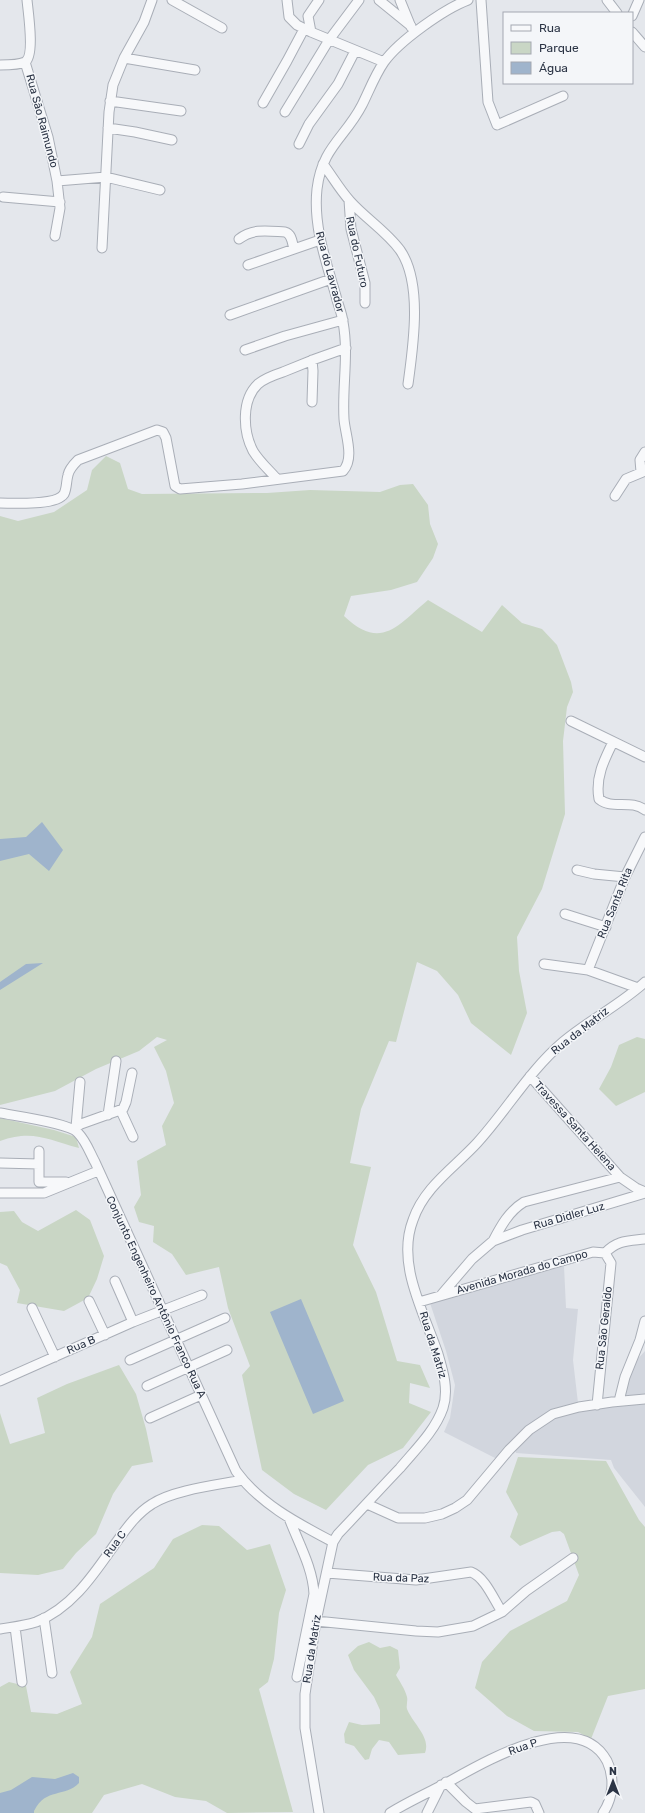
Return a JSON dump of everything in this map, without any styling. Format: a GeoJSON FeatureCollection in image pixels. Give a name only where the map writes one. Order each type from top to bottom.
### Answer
{"type":"FeatureCollection","features":[{"type":"Feature","properties":{"kind":"street"},"geometry":{"type":"LineString","coordinates":[[0,65],[25,62],[29,58],[31,51],[27,0]]}},
{"type":"Feature","properties":{"kind":"street"},"geometry":{"type":"LineString","coordinates":[[102,248],[108,128],[113,85],[124,58],[144,22],[152,0]]}},
{"type":"Feature","properties":{"kind":"street"},"geometry":{"type":"LineString","coordinates":[[172,0],[222,28]]}},
{"type":"Feature","properties":{"kind":"street"},"geometry":{"type":"LineString","coordinates":[[287,0],[289,17],[307,31],[384,62]]}},
{"type":"Feature","properties":{"kind":"street"},"geometry":{"type":"LineString","coordinates":[[262,103],[307,31],[308,16],[319,0]]}},
{"type":"Feature","properties":{"kind":"street"},"geometry":{"type":"LineString","coordinates":[[285,112],[330,40],[359,0]]}},
{"type":"Feature","properties":{"kind":"street"},"geometry":{"type":"LineString","coordinates":[[379,0],[412,30]]}},
{"type":"Feature","properties":{"kind":"street"},"geometry":{"type":"LineString","coordinates":[[400,0],[412,30]]}},
{"type":"Feature","properties":{"kind":"street","name":"Rua do Lavrador"},"geometry":{"type":"LineString","coordinates":[[277,479],[337,473],[344,471],[349,462],[344,406],[346,348],[343,320],[320,240],[317,222],[317,192],[323,164],[329,150],[362,106],[384,62],[393,51],[412,30],[468,0]]}},
{"type":"Feature","properties":{"kind":"street"},"geometry":{"type":"LineString","coordinates":[[481,0],[488,102],[497,125],[563,96]]}},
{"type":"Feature","properties":{"kind":"street"},"geometry":{"type":"LineString","coordinates":[[607,0],[616,12]]}},
{"type":"Feature","properties":{"kind":"street"},"geometry":{"type":"LineString","coordinates":[[634,13],[639,0]]}},
{"type":"Feature","properties":{"kind":"street"},"geometry":{"type":"LineString","coordinates":[[634,13],[645,4]]}},
{"type":"Feature","properties":{"kind":"street"},"geometry":{"type":"LineString","coordinates":[[633,33],[645,47]]}},
{"type":"Feature","properties":{"kind":"street"},"geometry":{"type":"LineString","coordinates":[[298,144],[309,124],[338,84],[355,51]]}},
{"type":"Feature","properties":{"kind":"street"},"geometry":{"type":"LineString","coordinates":[[124,58],[195,70]]}},
{"type":"Feature","properties":{"kind":"street","name":"Rua São Raimundo"},"geometry":{"type":"LineString","coordinates":[[25,62],[48,137],[57,181],[60,202],[59,219],[55,236]]}},
{"type":"Feature","properties":{"kind":"street"},"geometry":{"type":"LineString","coordinates":[[110,101],[181,111]]}},
{"type":"Feature","properties":{"kind":"street"},"geometry":{"type":"LineString","coordinates":[[108,128],[172,140]]}},
{"type":"Feature","properties":{"kind":"street"},"geometry":{"type":"LineString","coordinates":[[323,164],[349,200],[393,241],[401,251],[406,263],[413,295],[416,328],[408,384]]}},
{"type":"Feature","properties":{"kind":"street","name":"Rua São Raimundo"},"geometry":{"type":"LineString","coordinates":[[57,181],[106,177],[160,190]]}},
{"type":"Feature","properties":{"kind":"street"},"geometry":{"type":"LineString","coordinates":[[3,197],[60,202]]}},
{"type":"Feature","properties":{"kind":"street","name":"Rua do Futuro"},"geometry":{"type":"LineString","coordinates":[[349,200],[351,229],[365,283],[365,303]]}},
{"type":"Feature","properties":{"kind":"street"},"geometry":{"type":"LineString","coordinates":[[239,238],[254,231],[289,233],[294,249]]}},
{"type":"Feature","properties":{"kind":"street"},"geometry":{"type":"LineString","coordinates":[[248,265],[320,240]]}},
{"type":"Feature","properties":{"kind":"street"},"geometry":{"type":"LineString","coordinates":[[230,314],[331,279]]}},
{"type":"Feature","properties":{"kind":"street"},"geometry":{"type":"LineString","coordinates":[[245,350],[284,336],[343,320]]}},
{"type":"Feature","properties":{"kind":"street"},"geometry":{"type":"LineString","coordinates":[[277,479],[254,452],[249,441],[246,430],[245,416],[249,399],[258,385],[265,380],[312,360],[346,348]]}},
{"type":"Feature","properties":{"kind":"street"},"geometry":{"type":"LineString","coordinates":[[312,360],[314,371],[312,402]]}},
{"type":"Feature","properties":{"kind":"street"},"geometry":{"type":"LineString","coordinates":[[0,503],[53,501],[60,498],[66,488],[70,470],[78,460],[157,430],[163,432],[166,438],[177,488],[242,484],[277,479]]}},
{"type":"Feature","properties":{"kind":"street"},"geometry":{"type":"LineString","coordinates":[[615,496],[626,479],[643,472],[640,460],[645,452]]}},
{"type":"Feature","properties":{"kind":"street"},"geometry":{"type":"LineString","coordinates":[[571,721],[645,757]]}},
{"type":"Feature","properties":{"kind":"street"},"geometry":{"type":"LineString","coordinates":[[613,742],[600,773],[598,784],[599,799],[609,804],[635,804],[645,810]]}},
{"type":"Feature","properties":{"kind":"street","name":"Rua Santa Rita"},"geometry":{"type":"LineString","coordinates":[[588,970],[625,877],[645,837]]}},
{"type":"Feature","properties":{"kind":"street"},"geometry":{"type":"LineString","coordinates":[[576,870],[594,874],[625,877]]}},
{"type":"Feature","properties":{"kind":"street"},"geometry":{"type":"LineString","coordinates":[[565,914],[606,927]]}},
{"type":"Feature","properties":{"kind":"street"},"geometry":{"type":"LineString","coordinates":[[544,964],[588,970],[642,985]]}},
{"type":"Feature","properties":{"kind":"street","name":"Rua da Matriz"},"geometry":{"type":"LineString","coordinates":[[319,1813],[305,1728],[305,1694],[316,1621],[333,1542],[338,1534],[422,1442],[443,1408],[445,1383],[442,1368],[419,1302],[408,1261],[409,1232],[413,1218],[430,1190],[490,1128],[530,1076],[564,1041],[642,985]]}},
{"type":"Feature","properties":{"kind":"street"},"geometry":{"type":"LineString","coordinates":[[108,1115],[116,1061]]}},
{"type":"Feature","properties":{"kind":"street"},"geometry":{"type":"LineString","coordinates":[[0,1113],[74,1128],[121,1111],[125,1106],[132,1073]]}},
{"type":"Feature","properties":{"kind":"street","name":"Travessa Santa Helena"},"geometry":{"type":"LineString","coordinates":[[530,1076],[620,1177],[636,1188],[645,1192]]}},
{"type":"Feature","properties":{"kind":"street"},"geometry":{"type":"LineString","coordinates":[[74,1128],[80,1082]]}},
{"type":"Feature","properties":{"kind":"street"},"geometry":{"type":"LineString","coordinates":[[121,1111],[134,1137]]}},
{"type":"Feature","properties":{"kind":"street","name":"Conjunto Engenheiro Antônio Franco Rua A"},"geometry":{"type":"LineString","coordinates":[[74,1128],[84,1141],[163,1309],[231,1462],[243,1480],[263,1499],[289,1518],[333,1542]]}},
{"type":"Feature","properties":{"kind":"street"},"geometry":{"type":"LineString","coordinates":[[39,1151],[39,1182],[73,1182]]}},
{"type":"Feature","properties":{"kind":"street"},"geometry":{"type":"LineString","coordinates":[[0,1163],[39,1164]]}},
{"type":"Feature","properties":{"kind":"street"},"geometry":{"type":"LineString","coordinates":[[0,1193],[44,1193],[98,1171]]}},
{"type":"Feature","properties":{"kind":"street","name":"Rua Didler Luz"},"geometry":{"type":"LineString","coordinates":[[442,1294],[472,1259],[493,1241],[508,1215],[515,1207],[524,1202],[620,1177]]}},
{"type":"Feature","properties":{"kind":"street","name":"Rua Didler Luz"},"geometry":{"type":"LineString","coordinates":[[493,1241],[522,1230],[645,1192]]}},
{"type":"Feature","properties":{"kind":"street","name":"Avenida Morada do Campo"},"geometry":{"type":"LineString","coordinates":[[419,1302],[442,1294],[526,1272],[593,1252],[605,1253],[612,1246],[618,1243],[645,1239]]}},
{"type":"Feature","properties":{"kind":"street","name":"Rua São Geraldo"},"geometry":{"type":"LineString","coordinates":[[597,1405],[611,1263],[609,1257],[605,1253]]}},
{"type":"Feature","properties":{"kind":"street"},"geometry":{"type":"LineString","coordinates":[[115,1281],[133,1322]]}},
{"type":"Feature","properties":{"kind":"street","name":"Rua B"},"geometry":{"type":"LineString","coordinates":[[0,1381],[163,1309],[202,1295]]}},
{"type":"Feature","properties":{"kind":"street"},"geometry":{"type":"LineString","coordinates":[[89,1301],[105,1335]]}},
{"type":"Feature","properties":{"kind":"street"},"geometry":{"type":"LineString","coordinates":[[32,1308],[55,1357]]}},
{"type":"Feature","properties":{"kind":"street"},"geometry":{"type":"LineString","coordinates":[[130,1360],[226,1318]]}},
{"type":"Feature","properties":{"kind":"street"},"geometry":{"type":"LineString","coordinates":[[619,1401],[625,1377],[640,1340],[645,1321]]}},
{"type":"Feature","properties":{"kind":"street"},"geometry":{"type":"LineString","coordinates":[[147,1386],[227,1350]]}},
{"type":"Feature","properties":{"kind":"street"},"geometry":{"type":"LineString","coordinates":[[150,1418],[201,1396]]}},
{"type":"Feature","properties":{"kind":"street"},"geometry":{"type":"LineString","coordinates":[[367,1504],[398,1518],[409,1519],[425,1518],[455,1508],[467,1500],[529,1430],[553,1414],[579,1407],[645,1399]]}},
{"type":"Feature","properties":{"kind":"street","name":"Rua C"},"geometry":{"type":"LineString","coordinates":[[0,1629],[15,1627],[44,1618],[79,1592],[128,1526],[139,1513],[153,1503],[182,1493],[243,1480]]}},
{"type":"Feature","properties":{"kind":"street"},"geometry":{"type":"LineString","coordinates":[[289,1518],[314,1586],[314,1594],[297,1677]]}},
{"type":"Feature","properties":{"kind":"street"},"geometry":{"type":"LineString","coordinates":[[316,1621],[400,1630],[438,1632],[473,1626],[502,1612],[526,1591],[573,1558]]}},
{"type":"Feature","properties":{"kind":"street","name":"Rua da Paz"},"geometry":{"type":"LineString","coordinates":[[327,1573],[416,1580],[471,1572],[476,1574],[481,1579],[502,1612]]}},
{"type":"Feature","properties":{"kind":"street"},"geometry":{"type":"LineString","coordinates":[[44,1618],[52,1673]]}},
{"type":"Feature","properties":{"kind":"street"},"geometry":{"type":"LineString","coordinates":[[15,1627],[22,1682]]}},
{"type":"Feature","properties":{"kind":"street","name":"Rua P"},"geometry":{"type":"LineString","coordinates":[[390,1813],[520,1746],[560,1737],[583,1740],[594,1746],[605,1759],[610,1768],[612,1778],[610,1798],[603,1813]]}},
{"type":"Feature","properties":{"kind":"street"},"geometry":{"type":"LineString","coordinates":[[427,1813],[444,1784],[475,1809],[531,1802],[535,1804],[539,1813]]}},
{"type":"Feature","properties":{"kind":"shaded area"},"geometry":{"type":"Polygon","coordinates":[[[564,1266],[566,1308],[578,1309],[573,1360],[578,1403],[588,1403],[622,1397],[633,1364],[645,1351],[645,1507],[614,1468],[611,1460],[516,1453],[513,1444],[510,1443],[505,1447],[497,1459],[444,1432],[450,1418],[455,1385],[446,1351],[430,1303],[564,1266]]]}},
{"type":"Feature","properties":{"kind":"green space"},"geometry":{"type":"Polygon","coordinates":[[[106,456],[120,463],[128,489],[142,494],[267,493],[310,490],[380,492],[400,485],[413,484],[428,505],[430,524],[438,544],[433,558],[417,582],[391,590],[351,596],[344,616],[368,632],[379,633],[388,631],[398,626],[428,600],[482,632],[502,605],[522,623],[542,629],[557,645],[571,682],[573,692],[567,707],[563,741],[565,814],[542,889],[517,937],[519,971],[527,1013],[511,1055],[471,1023],[458,995],[437,971],[417,962],[396,1042],[389,1041],[361,1109],[350,1163],[371,1167],[353,1245],[376,1292],[397,1361],[420,1365],[430,1388],[410,1383],[409,1403],[431,1412],[403,1448],[368,1465],[326,1510],[294,1494],[262,1470],[242,1375],[250,1366],[228,1308],[219,1267],[186,1275],[172,1254],[153,1242],[154,1226],[139,1222],[134,1207],[141,1195],[137,1161],[166,1145],[162,1126],[174,1103],[166,1071],[154,1047],[167,1040],[157,1037],[139,1051],[96,1069],[55,1091],[0,1105],[0,516],[18,521],[54,512],[87,490],[92,470],[106,456]]]}},
{"type":"Feature","properties":{"kind":"green space"},"geometry":{"type":"Polygon","coordinates":[[[637,1037],[645,1039],[645,1092],[616,1106],[599,1089],[611,1067],[619,1045],[637,1037]]]}},
{"type":"Feature","properties":{"kind":"green space"},"geometry":{"type":"Polygon","coordinates":[[[0,1118],[54,1130],[76,1137],[79,1148],[49,1139],[31,1136],[22,1136],[0,1141],[0,1118]]]}},
{"type":"Feature","properties":{"kind":"green space"},"geometry":{"type":"Polygon","coordinates":[[[76,1210],[90,1220],[104,1256],[97,1279],[88,1298],[64,1311],[17,1303],[20,1290],[7,1266],[0,1263],[0,1212],[14,1211],[22,1222],[38,1231],[76,1210]]]}},
{"type":"Feature","properties":{"kind":"green space"},"geometry":{"type":"Polygon","coordinates":[[[119,1365],[136,1394],[146,1429],[153,1462],[132,1466],[113,1494],[96,1534],[76,1553],[63,1569],[38,1575],[0,1573],[0,1413],[10,1444],[45,1433],[37,1398],[67,1384],[119,1365]]]}},
{"type":"Feature","properties":{"kind":"green space"},"geometry":{"type":"Polygon","coordinates":[[[518,1457],[606,1461],[639,1520],[645,1527],[645,1689],[608,1696],[591,1739],[578,1732],[534,1731],[507,1716],[475,1688],[482,1662],[510,1631],[567,1601],[579,1575],[564,1534],[560,1531],[552,1532],[520,1546],[510,1537],[518,1514],[506,1492],[518,1457]]]}},
{"type":"Feature","properties":{"kind":"green space"},"geometry":{"type":"Polygon","coordinates":[[[202,1525],[219,1526],[247,1550],[270,1544],[286,1590],[279,1613],[274,1659],[268,1682],[259,1689],[293,1812],[227,1813],[206,1801],[175,1797],[142,1784],[104,1795],[92,1813],[0,1813],[0,1687],[9,1682],[26,1686],[31,1712],[57,1714],[82,1704],[70,1672],[92,1637],[100,1604],[154,1568],[173,1539],[202,1525]]]}},
{"type":"Feature","properties":{"kind":"green space"},"geometry":{"type":"Polygon","coordinates":[[[369,1642],[380,1648],[390,1646],[398,1650],[400,1668],[396,1675],[406,1694],[407,1709],[426,1741],[425,1753],[398,1755],[389,1742],[379,1740],[372,1749],[369,1759],[365,1760],[354,1746],[345,1743],[344,1734],[349,1722],[362,1725],[380,1724],[380,1710],[374,1697],[354,1670],[348,1655],[358,1646],[369,1642]]]}},
{"type":"Feature","properties":{"kind":"water"},"geometry":{"type":"Polygon","coordinates":[[[42,822],[63,850],[49,871],[29,854],[0,861],[0,839],[26,837],[42,822]]]}},
{"type":"Feature","properties":{"kind":"water"},"geometry":{"type":"Polygon","coordinates":[[[43,963],[0,990],[0,982],[26,964],[43,963]]]}},
{"type":"Feature","properties":{"kind":"water"},"geometry":{"type":"Polygon","coordinates":[[[301,1299],[344,1401],[313,1414],[270,1312],[301,1299]]]}},
{"type":"Feature","properties":{"kind":"water"},"geometry":{"type":"Polygon","coordinates":[[[73,1773],[79,1777],[79,1783],[74,1788],[44,1799],[34,1813],[0,1813],[0,1793],[11,1790],[32,1777],[55,1779],[73,1773]]]}}]}
